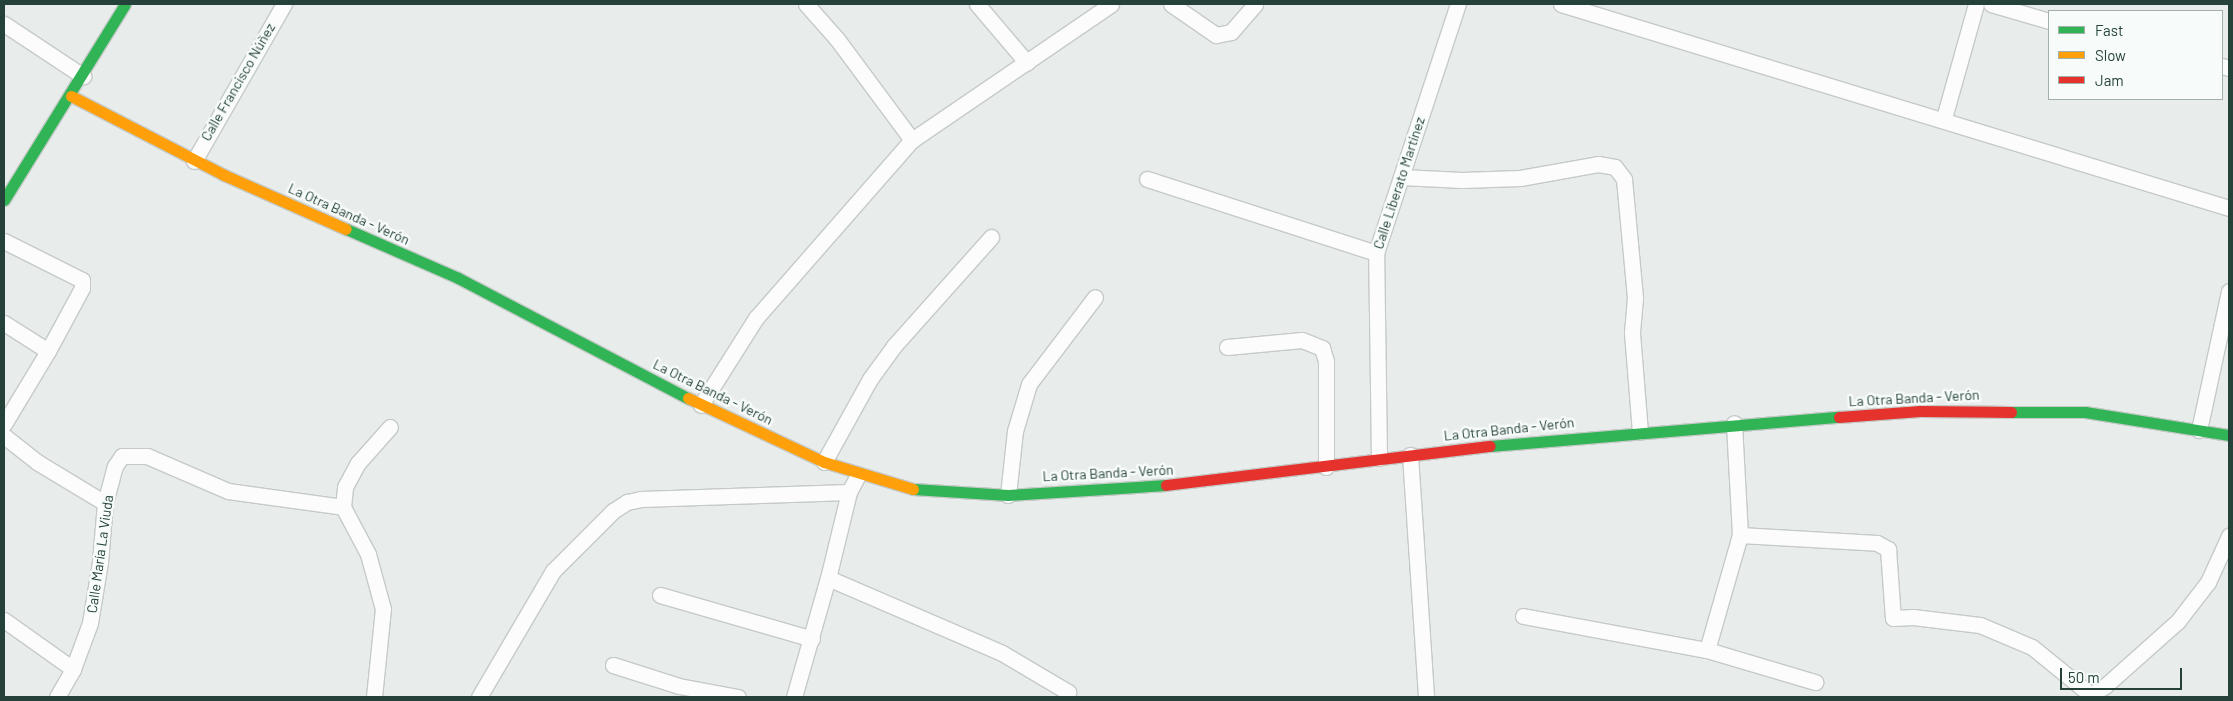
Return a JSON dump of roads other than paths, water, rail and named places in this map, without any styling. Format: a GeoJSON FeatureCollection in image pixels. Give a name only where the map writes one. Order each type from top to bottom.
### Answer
{"type":"FeatureCollection","features":[{"type":"Feature","properties":{"kind":"main road"},"geometry":{"type":"LineString","coordinates":[[4,200],[71,96],[125,4]]}},
{"type":"Feature","properties":{"kind":"main road","name":"La Otra Banda - Verón"},"geometry":{"type":"LineString","coordinates":[[71,96],[194,161],[458,278],[700,405],[824,462],[858,475],[930,492],[1008,495],[1205,483],[1379,458],[1640,432],[1920,411],[2035,410],[2085,412],[2229,435]]}},
{"type":"Feature","properties":{"kind":"street","name":"Calle Francisco Núñez"},"geometry":{"type":"LineString","coordinates":[[194,161],[284,4]]}},
{"type":"Feature","properties":{"kind":"street"},"geometry":{"type":"LineString","coordinates":[[806,4],[837,39],[912,140]]}},
{"type":"Feature","properties":{"kind":"street"},"geometry":{"type":"LineString","coordinates":[[977,4],[1027,64]]}},
{"type":"Feature","properties":{"kind":"street"},"geometry":{"type":"LineString","coordinates":[[700,405],[756,318],[912,140],[1027,64],[1111,4]]}},
{"type":"Feature","properties":{"kind":"street"},"geometry":{"type":"LineString","coordinates":[[1171,4],[1216,34],[1232,32],[1255,4]]}},
{"type":"Feature","properties":{"kind":"street","name":"Calle Liberato Martínez"},"geometry":{"type":"LineString","coordinates":[[1379,458],[1376,253],[1458,4]]}},
{"type":"Feature","properties":{"kind":"street"},"geometry":{"type":"LineString","coordinates":[[1561,4],[1944,118],[2229,208]]}},
{"type":"Feature","properties":{"kind":"street"},"geometry":{"type":"LineString","coordinates":[[1944,118],[1976,4]]}},
{"type":"Feature","properties":{"kind":"street"},"geometry":{"type":"LineString","coordinates":[[1991,4],[2048,21]]}},
{"type":"Feature","properties":{"kind":"street"},"geometry":{"type":"LineString","coordinates":[[4,24],[83,76]]}},
{"type":"Feature","properties":{"kind":"street"},"geometry":{"type":"LineString","coordinates":[[1401,177],[1462,180],[1520,178],[1598,164],[1615,167],[1624,179],[1635,298],[1632,333],[1640,432]]}},
{"type":"Feature","properties":{"kind":"street"},"geometry":{"type":"LineString","coordinates":[[1147,179],[1376,253]]}},
{"type":"Feature","properties":{"kind":"street"},"geometry":{"type":"LineString","coordinates":[[824,462],[870,380],[894,346],[992,237]]}},
{"type":"Feature","properties":{"kind":"street"},"geometry":{"type":"LineString","coordinates":[[4,241],[82,280],[82,288],[48,351],[4,424]]}},
{"type":"Feature","properties":{"kind":"street"},"geometry":{"type":"LineString","coordinates":[[2199,430],[2229,291]]}},
{"type":"Feature","properties":{"kind":"street"},"geometry":{"type":"LineString","coordinates":[[1008,495],[1015,432],[1029,384],[1095,297]]}},
{"type":"Feature","properties":{"kind":"street"},"geometry":{"type":"LineString","coordinates":[[4,323],[48,351]]}},
{"type":"Feature","properties":{"kind":"street"},"geometry":{"type":"LineString","coordinates":[[1227,347],[1302,340],[1322,348],[1326,361],[1326,467]]}},
{"type":"Feature","properties":{"kind":"street"},"geometry":{"type":"LineString","coordinates":[[1707,650],[1740,535],[1736,510],[1734,424]]}},
{"type":"Feature","properties":{"kind":"street"},"geometry":{"type":"LineString","coordinates":[[374,697],[383,609],[379,585],[368,554],[343,507],[345,488],[358,463],[390,427]]}},
{"type":"Feature","properties":{"kind":"street"},"geometry":{"type":"LineString","coordinates":[[4,436],[37,462],[105,503]]}},
{"type":"Feature","properties":{"kind":"street","name":"Calle María La Viuda"},"geometry":{"type":"LineString","coordinates":[[57,697],[73,669],[90,623],[100,562],[105,503],[115,466],[122,456],[130,454],[147,456],[228,491],[343,507]]}},
{"type":"Feature","properties":{"kind":"street"},"geometry":{"type":"LineString","coordinates":[[1410,455],[1426,697]]}},
{"type":"Feature","properties":{"kind":"street"},"geometry":{"type":"LineString","coordinates":[[794,697],[812,639],[849,492],[858,475]]}},
{"type":"Feature","properties":{"kind":"street"},"geometry":{"type":"LineString","coordinates":[[479,697],[553,571],[613,511],[627,502],[641,498],[849,492]]}},
{"type":"Feature","properties":{"kind":"street"},"geometry":{"type":"LineString","coordinates":[[1740,535],[1877,543],[1888,549],[1890,605],[1893,618],[1913,617],[1980,625],[2032,647],[2090,697],[2178,621],[2208,582],[2229,536]]}},
{"type":"Feature","properties":{"kind":"street"},"geometry":{"type":"LineString","coordinates":[[828,578],[1002,654],[1071,695]]}},
{"type":"Feature","properties":{"kind":"street"},"geometry":{"type":"LineString","coordinates":[[660,595],[812,639]]}},
{"type":"Feature","properties":{"kind":"street"},"geometry":{"type":"LineString","coordinates":[[1523,616],[1707,650],[1815,682]]}},
{"type":"Feature","properties":{"kind":"street"},"geometry":{"type":"LineString","coordinates":[[4,620],[73,669]]}},
{"type":"Feature","properties":{"kind":"street"},"geometry":{"type":"LineString","coordinates":[[613,665],[679,686],[738,697]]}}]}
